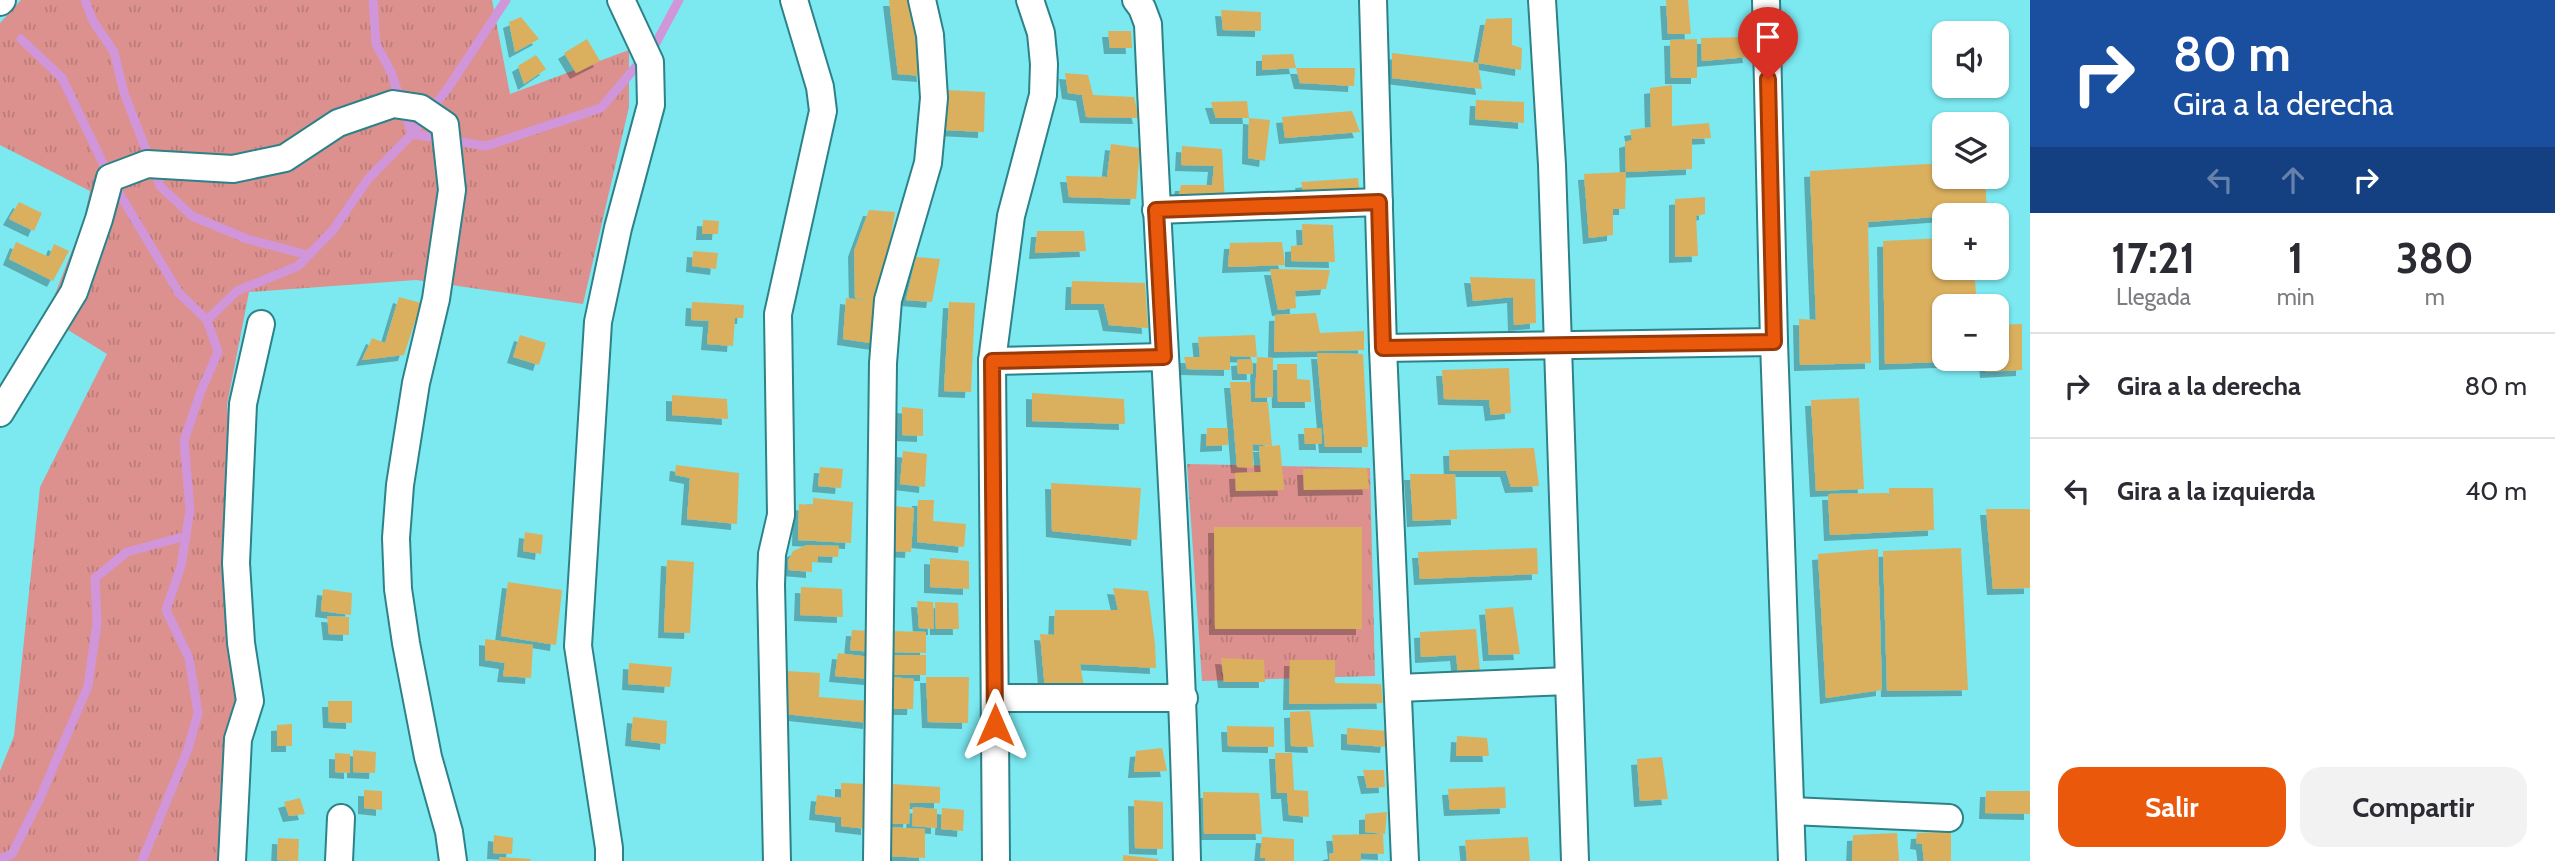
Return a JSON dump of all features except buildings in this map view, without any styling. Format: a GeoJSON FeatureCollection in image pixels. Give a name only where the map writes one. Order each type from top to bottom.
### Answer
{"type":"FeatureCollection","features":[{"type":"Feature","properties":{"kind":"street"},"geometry":{"type":"LineString","coordinates":[[609,861],[578,646],[598,322],[618,228],[651,105],[650,62],[621,0]]}},
{"type":"Feature","properties":{"kind":"street"},"geometry":{"type":"LineString","coordinates":[[777,861],[771,585],[772,554],[781,515],[778,314],[822,111],[820,87],[794,0]]}},
{"type":"Feature","properties":{"kind":"street"},"geometry":{"type":"LineString","coordinates":[[877,861],[883,363],[888,300],[928,163],[934,98],[930,35],[922,0]]}},
{"type":"Feature","properties":{"kind":"street"},"geometry":{"type":"LineString","coordinates":[[996,861],[992,361],[1011,216],[1043,95],[1041,33],[1030,0]]}},
{"type":"Feature","properties":{"kind":"street"},"geometry":{"type":"LineString","coordinates":[[1136,0],[1148,24],[1184,698],[1187,861]]}},
{"type":"Feature","properties":{"kind":"street"},"geometry":{"type":"LineString","coordinates":[[1373,0],[1383,348],[1405,861]]}},
{"type":"Feature","properties":{"kind":"street"},"geometry":{"type":"LineString","coordinates":[[1542,0],[1559,345],[1575,861]]}},
{"type":"Feature","properties":{"kind":"street"},"geometry":{"type":"LineString","coordinates":[[1766,0],[1774,342],[1792,861]]}},
{"type":"Feature","properties":{"kind":"street"},"geometry":{"type":"LineString","coordinates":[[0,413],[74,292],[110,178],[147,164],[233,169],[285,158],[338,123],[393,104],[420,108],[445,125],[452,190],[436,299],[416,383],[400,485],[396,538],[398,589],[406,643],[428,757],[449,832],[453,861]]}},
{"type":"Feature","properties":{"kind":"street"},"geometry":{"type":"LineString","coordinates":[[1156,210],[1379,202]]}},
{"type":"Feature","properties":{"kind":"street"},"geometry":{"type":"LineString","coordinates":[[232,861],[238,739],[250,701],[241,643],[236,563],[243,404],[261,324]]}},
{"type":"Feature","properties":{"kind":"street"},"geometry":{"type":"LineString","coordinates":[[1383,348],[1774,342]]}},
{"type":"Feature","properties":{"kind":"street"},"geometry":{"type":"LineString","coordinates":[[992,361],[1164,357]]}},
{"type":"Feature","properties":{"kind":"street"},"geometry":{"type":"LineString","coordinates":[[1398,688],[1569,681]]}},
{"type":"Feature","properties":{"kind":"street"},"geometry":{"type":"LineString","coordinates":[[995,698],[1184,698]]}},
{"type":"Feature","properties":{"kind":"street"},"geometry":{"type":"LineString","coordinates":[[1791,811],[1949,818]]}},
{"type":"Feature","properties":{"kind":"street"},"geometry":{"type":"LineString","coordinates":[[339,861],[341,818]]}},
{"type":"Feature","properties":{"kind":"green space"},"geometry":{"type":"Polygon","coordinates":[[[21,0],[492,0],[510,94],[629,50],[629,107],[583,304],[416,280],[249,292],[227,405],[236,512],[239,675],[226,861],[0,861],[0,771],[14,736],[40,487],[107,354],[68,330],[81,305],[55,294],[84,220],[90,191],[0,145],[0,23],[21,0]]]}},
{"type":"Feature","properties":{"kind":"green space"},"geometry":{"type":"Polygon","coordinates":[[[1187,464],[1370,468],[1375,676],[1202,681],[1187,464]]]}},
{"type":"Feature","properties":{"kind":"waterway"},"geometry":{"type":"LineString","coordinates":[[85,0],[93,21],[114,52],[124,93],[160,186],[192,216],[247,239],[308,255]]}},
{"type":"Feature","properties":{"kind":"waterway"},"geometry":{"type":"LineString","coordinates":[[373,0],[376,44],[391,72],[412,134]]}},
{"type":"Feature","properties":{"kind":"waterway"},"geometry":{"type":"LineString","coordinates":[[412,134],[448,88],[506,0]]}},
{"type":"Feature","properties":{"kind":"waterway"},"geometry":{"type":"LineString","coordinates":[[207,320],[237,291],[298,266],[333,230],[368,179],[412,134],[486,146],[601,108],[656,43],[679,0]]}},
{"type":"Feature","properties":{"kind":"waterway"},"geometry":{"type":"LineString","coordinates":[[21,39],[62,78],[110,178],[179,293],[207,320],[218,352],[184,441],[190,510],[181,566],[166,610],[189,658],[198,713],[188,749],[142,861]]}},
{"type":"Feature","properties":{"kind":"waterway"},"geometry":{"type":"LineString","coordinates":[[0,859],[12,854],[40,798],[88,686],[97,623],[95,578],[127,552],[186,536]]}},
{"type":"Feature","properties":{"kind":"route"},"geometry":{"type":"LineString","coordinates":[[995,725],[992,361],[1164,357],[1156,210],[1379,202],[1383,348],[1774,342],[1768,79]]}}]}
